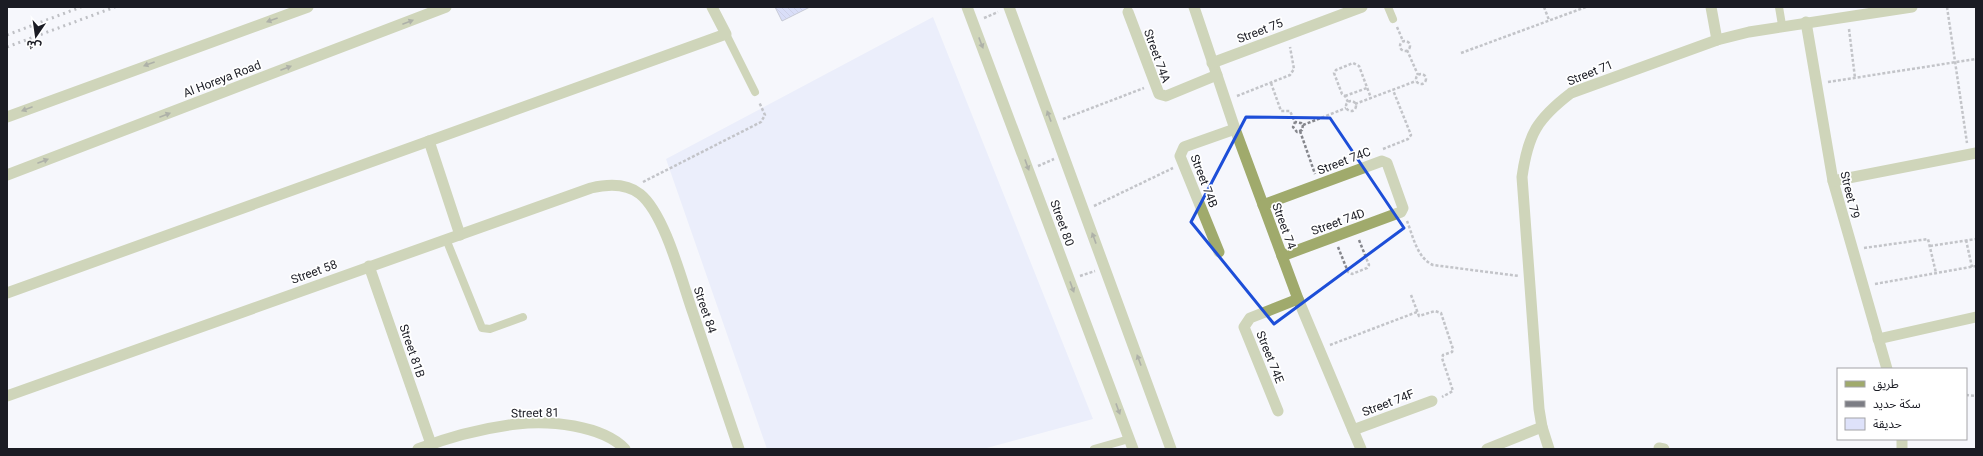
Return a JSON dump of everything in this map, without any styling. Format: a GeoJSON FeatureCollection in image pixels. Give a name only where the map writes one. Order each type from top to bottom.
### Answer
{"type":"FeatureCollection","features":[{"type":"Feature","properties":{"kind":"street"},"geometry":{"type":"LineString","coordinates":[[7,117],[308,7]]}},
{"type":"Feature","properties":{"kind":"street","name":"Al Horeya Road"},"geometry":{"type":"LineString","coordinates":[[7,175],[446,7]]}},
{"type":"Feature","properties":{"kind":"street"},"geometry":{"type":"LineString","coordinates":[[7,293],[726,34],[712,7]]}},
{"type":"Feature","properties":{"kind":"street","name":"Street 80"},"geometry":{"type":"LineString","coordinates":[[967,7],[1131,444]]}},
{"type":"Feature","properties":{"kind":"street","name":"Street 80"},"geometry":{"type":"LineString","coordinates":[[1009,7],[1172,449]]}},
{"type":"Feature","properties":{"kind":"street","name":"Street 74"},"geometry":{"type":"LineString","coordinates":[[1194,7],[1225,101],[1298,299],[1361,449]]}},
{"type":"Feature","properties":{"kind":"street","name":"Street 75"},"geometry":{"type":"LineString","coordinates":[[1212,63],[1362,7]]}},
{"type":"Feature","properties":{"kind":"street"},"geometry":{"type":"LineString","coordinates":[[1711,7],[1717,40]]}},
{"type":"Feature","properties":{"kind":"street","name":"Street 71"},"geometry":{"type":"LineString","coordinates":[[1549,449],[1542,427],[1539,409],[1523,208],[1522,177],[1526,152],[1535,128],[1551,108],[1571,94],[1717,40],[1782,25],[1912,7]]}},
{"type":"Feature","properties":{"kind":"street","name":"Street 74A"},"geometry":{"type":"LineString","coordinates":[[1128,12],[1157,93],[1164,96],[1217,75]]}},
{"type":"Feature","properties":{"kind":"street","name":"Street 79"},"geometry":{"type":"LineString","coordinates":[[1806,22],[1833,181],[1887,368]]}},
{"type":"Feature","properties":{"kind":"street","name":"Street 74B"},"geometry":{"type":"LineString","coordinates":[[1218,252],[1180,156],[1184,147],[1235,129]]}},
{"type":"Feature","properties":{"kind":"street"},"geometry":{"type":"LineString","coordinates":[[429,141],[460,235]]}},
{"type":"Feature","properties":{"kind":"street"},"geometry":{"type":"LineString","coordinates":[[1833,181],[1972,154]]}},
{"type":"Feature","properties":{"kind":"street","name":"Street 74C"},"geometry":{"type":"LineString","coordinates":[[1263,205],[1382,161],[1387,163],[1403,211]]}},
{"type":"Feature","properties":{"kind":"street","name":"Street 58"},"geometry":{"type":"LineString","coordinates":[[7,396],[368,266],[591,188],[606,185],[632,188]]}},
{"type":"Feature","properties":{"kind":"street","name":"Street 84"},"geometry":{"type":"LineString","coordinates":[[632,188],[648,202],[656,215],[672,253],[739,449]]}},
{"type":"Feature","properties":{"kind":"street","name":"Street 74D"},"geometry":{"type":"LineString","coordinates":[[1282,256],[1403,211]]}},
{"type":"Feature","properties":{"kind":"street","name":"Street 81B"},"geometry":{"type":"LineString","coordinates":[[368,266],[431,444]]}},
{"type":"Feature","properties":{"kind":"street","name":"Street 74E"},"geometry":{"type":"LineString","coordinates":[[1278,411],[1244,327],[1250,318],[1298,299]]}},
{"type":"Feature","properties":{"kind":"street"},"geometry":{"type":"LineString","coordinates":[[1878,339],[1976,317]]}},
{"type":"Feature","properties":{"kind":"street","name":"Street 74F"},"geometry":{"type":"LineString","coordinates":[[1353,430],[1432,400]]}},
{"type":"Feature","properties":{"kind":"street","name":"Street 81"},"geometry":{"type":"LineString","coordinates":[[418,449],[431,444],[517,424],[550,423],[583,428],[602,434],[620,444],[624,449]]}},
{"type":"Feature","properties":{"kind":"street"},"geometry":{"type":"LineString","coordinates":[[1487,449],[1542,427]]}},
{"type":"Feature","properties":{"kind":"lane"},"geometry":{"type":"LineString","coordinates":[[1388,7],[1393,19]]}},
{"type":"Feature","properties":{"kind":"lane"},"geometry":{"type":"LineString","coordinates":[[1779,7],[1782,25]]}},
{"type":"Feature","properties":{"kind":"lane"},"geometry":{"type":"LineString","coordinates":[[726,34],[755,92]]}},
{"type":"Feature","properties":{"kind":"lane"},"geometry":{"type":"LineString","coordinates":[[446,239],[482,328],[490,329],[523,317]]}},
{"type":"Feature","properties":{"kind":"lane"},"geometry":{"type":"LineString","coordinates":[[1094,449],[1131,444]]}},
{"type":"Feature","properties":{"kind":"path"},"geometry":{"type":"LineString","coordinates":[[973,22],[1009,7]]}},
{"type":"Feature","properties":{"kind":"path"},"geometry":{"type":"LineString","coordinates":[[1544,7],[1549,20]]}},
{"type":"Feature","properties":{"kind":"path"},"geometry":{"type":"LineString","coordinates":[[1461,53],[1586,7]]}},
{"type":"Feature","properties":{"kind":"path"},"geometry":{"type":"LineString","coordinates":[[1947,7],[1955,62],[1972,154]]}},
{"type":"Feature","properties":{"kind":"path"},"geometry":{"type":"LineString","coordinates":[[1847,16],[1856,78]]}},
{"type":"Feature","properties":{"kind":"path"},"geometry":{"type":"LineString","coordinates":[[1393,19],[1403,41]]}},
{"type":"Feature","properties":{"kind":"path"},"geometry":{"type":"LineString","coordinates":[[1225,101],[1290,74],[1293,71],[1288,35]]}},
{"type":"Feature","properties":{"kind":"path"},"geometry":{"type":"LineString","coordinates":[[1403,41],[1408,41],[1410,44],[1407,50]]}},
{"type":"Feature","properties":{"kind":"path"},"geometry":{"type":"LineString","coordinates":[[1403,41],[1400,47],[1403,50],[1407,50]]}},
{"type":"Feature","properties":{"kind":"path"},"geometry":{"type":"LineString","coordinates":[[1407,50],[1418,75],[1416,81]]}},
{"type":"Feature","properties":{"kind":"path"},"geometry":{"type":"LineString","coordinates":[[1816,84],[1976,59]]}},
{"type":"Feature","properties":{"kind":"path"},"geometry":{"type":"LineString","coordinates":[[1323,173],[1316,176],[1300,131],[1303,125],[1346,108],[1348,102],[1342,94],[1334,75],[1336,70],[1353,64],[1358,64],[1371,98]]}},
{"type":"Feature","properties":{"kind":"path"},"geometry":{"type":"LineString","coordinates":[[1416,81],[1423,84],[1426,79],[1423,75],[1418,75]]}},
{"type":"Feature","properties":{"kind":"path"},"geometry":{"type":"LineString","coordinates":[[1346,108],[1347,110],[1352,111],[1355,104],[1416,81]]}},
{"type":"Feature","properties":{"kind":"path"},"geometry":{"type":"LineString","coordinates":[[1271,82],[1282,111],[1290,111],[1295,122],[1293,127],[1294,130],[1300,131]]}},
{"type":"Feature","properties":{"kind":"path"},"geometry":{"type":"LineString","coordinates":[[1052,124],[1154,85]]}},
{"type":"Feature","properties":{"kind":"path"},"geometry":{"type":"LineString","coordinates":[[1345,96],[1367,88]]}},
{"type":"Feature","properties":{"kind":"path"},"geometry":{"type":"LineString","coordinates":[[1380,150],[1408,139],[1411,135],[1393,90]]}},
{"type":"Feature","properties":{"kind":"path"},"geometry":{"type":"LineString","coordinates":[[632,188],[762,121],[764,113],[755,92]]}},
{"type":"Feature","properties":{"kind":"path"},"geometry":{"type":"LineString","coordinates":[[1348,102],[1352,101],[1355,104]]}},
{"type":"Feature","properties":{"kind":"path"},"geometry":{"type":"LineString","coordinates":[[1295,122],[1303,125]]}},
{"type":"Feature","properties":{"kind":"path"},"geometry":{"type":"LineString","coordinates":[[1028,170],[1063,156]]}},
{"type":"Feature","properties":{"kind":"path"},"geometry":{"type":"LineString","coordinates":[[1084,211],[1182,164]]}},
{"type":"Feature","properties":{"kind":"path"},"geometry":{"type":"LineString","coordinates":[[1403,211],[1421,254],[1428,263],[1433,265],[1529,278]]}},
{"type":"Feature","properties":{"kind":"path"},"geometry":{"type":"LineString","coordinates":[[1334,237],[1348,272],[1352,274],[1367,268],[1369,265],[1355,229]]}},
{"type":"Feature","properties":{"kind":"path"},"geometry":{"type":"LineString","coordinates":[[1852,250],[1928,239],[1936,274]]}},
{"type":"Feature","properties":{"kind":"path"},"geometry":{"type":"LineString","coordinates":[[1930,246],[1976,239]]}},
{"type":"Feature","properties":{"kind":"path"},"geometry":{"type":"LineString","coordinates":[[1966,240],[1972,267]]}},
{"type":"Feature","properties":{"kind":"path"},"geometry":{"type":"LineString","coordinates":[[1863,286],[1976,266]]}},
{"type":"Feature","properties":{"kind":"path"},"geometry":{"type":"LineString","coordinates":[[1069,280],[1104,267]]}},
{"type":"Feature","properties":{"kind":"path"},"geometry":{"type":"LineString","coordinates":[[1411,295],[1420,316],[1435,311],[1441,313],[1453,349],[1452,352],[1443,355],[1442,358],[1453,388],[1452,392],[1432,400]]}},
{"type":"Feature","properties":{"kind":"path"},"geometry":{"type":"LineString","coordinates":[[1319,349],[1417,312]]}},
{"type":"Feature","properties":{"kind":"highlighted area"},"geometry":{"type":"Polygon","coordinates":[[[1246,117],[1330,118],[1404,228],[1274,324],[1191,222],[1246,117]]]}},
{"type":"Feature","properties":{"kind":"green space"},"geometry":{"type":"Polygon","coordinates":[[[933,17],[1093,419],[983,449],[767,449],[666,159],[933,17]]]}},
{"type":"Feature","properties":{"kind":"building"},"geometry":{"type":"Polygon","coordinates":[[[775,7],[810,7],[782,21],[775,7]]]}},
{"type":"Feature","properties":{"kind":"railway"},"geometry":{"type":"LineString","coordinates":[[7,35],[81,7]]}},
{"type":"Feature","properties":{"kind":"railway"},"geometry":{"type":"LineString","coordinates":[[7,47],[115,7]]}}]}
